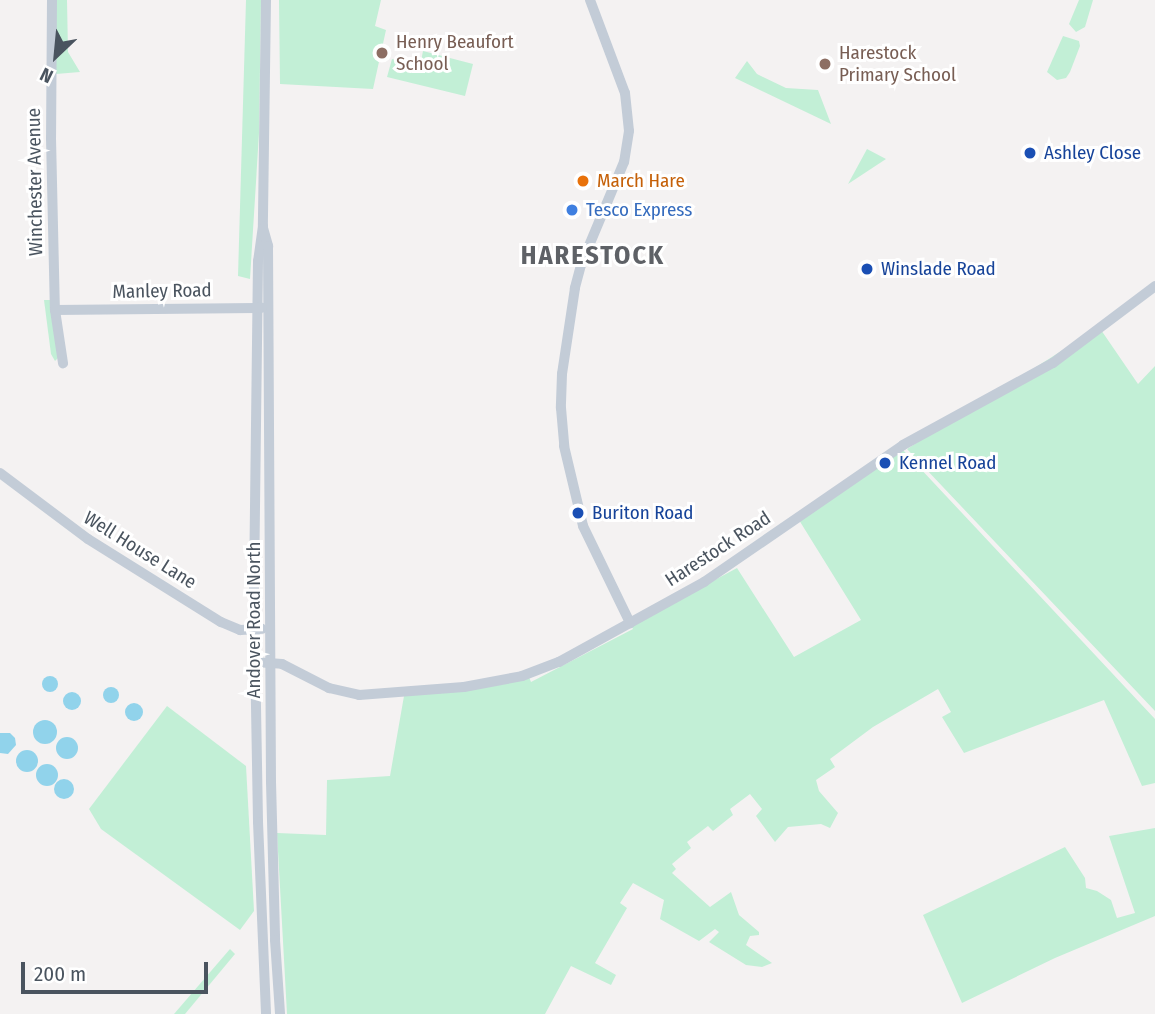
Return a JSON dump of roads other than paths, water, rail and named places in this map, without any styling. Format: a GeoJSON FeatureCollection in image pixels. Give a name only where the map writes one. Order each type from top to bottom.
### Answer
{"type":"FeatureCollection","features":[{"type":"Feature","properties":{"kind":"street","name":"Winchester Avenue"},"geometry":{"type":"LineString","coordinates":[[52,0],[51,138],[55,310],[63,363]]}},
{"type":"Feature","properties":{"kind":"street","name":"Andover Road North"},"geometry":{"type":"LineString","coordinates":[[265,0],[263,226],[268,246],[263,308],[255,662],[266,1014]]}},
{"type":"Feature","properties":{"kind":"street"},"geometry":{"type":"LineString","coordinates":[[590,0],[625,93],[629,139],[618,181],[581,265],[575,288],[562,374],[561,408],[564,446],[583,526],[629,623]]}},
{"type":"Feature","properties":{"kind":"street","name":"Harestock Road"},"geometry":{"type":"LineString","coordinates":[[255,662],[282,664],[329,688],[359,695],[464,687],[522,676],[559,662],[704,582],[903,445],[1053,363],[1155,286]]}},
{"type":"Feature","properties":{"kind":"street","name":"Manley Road"},"geometry":{"type":"LineString","coordinates":[[55,310],[263,308]]}},
{"type":"Feature","properties":{"kind":"street","name":"Andover Road North"},"geometry":{"type":"LineString","coordinates":[[263,308],[272,629],[275,940],[280,1014]]}},
{"type":"Feature","properties":{"kind":"street","name":"Well House Lane"},"geometry":{"type":"LineString","coordinates":[[0,473],[88,539],[220,622],[240,630],[272,629]]}},
{"type":"Feature","properties":{"kind":"water"},"geometry":{"type":"Polygon","coordinates":[[[47,676],[53,676],[58,684],[56,690],[47,692],[42,687],[42,681],[47,676]]]}},
{"type":"Feature","properties":{"kind":"water"},"geometry":{"type":"Polygon","coordinates":[[[108,687],[114,687],[119,695],[117,701],[108,703],[103,698],[103,692],[108,687]]]}},
{"type":"Feature","properties":{"kind":"water"},"geometry":{"type":"Polygon","coordinates":[[[72,692],[78,695],[81,701],[78,707],[72,710],[66,707],[63,701],[66,695],[72,692]]]}},
{"type":"Feature","properties":{"kind":"water"},"geometry":{"type":"Polygon","coordinates":[[[134,703],[140,706],[143,712],[140,718],[134,721],[128,718],[125,712],[128,706],[134,703]]]}},
{"type":"Feature","properties":{"kind":"water"},"geometry":{"type":"Polygon","coordinates":[[[45,720],[53,724],[57,732],[53,740],[45,744],[37,740],[33,732],[37,724],[45,720]]]}},
{"type":"Feature","properties":{"kind":"water"},"geometry":{"type":"Polygon","coordinates":[[[0,733],[10,733],[15,738],[16,745],[8,754],[0,753],[0,733]]]}},
{"type":"Feature","properties":{"kind":"water"},"geometry":{"type":"Polygon","coordinates":[[[63,737],[71,737],[78,744],[78,752],[71,759],[63,759],[56,752],[56,744],[63,737]]]}},
{"type":"Feature","properties":{"kind":"water"},"geometry":{"type":"Polygon","coordinates":[[[27,750],[35,753],[38,761],[35,769],[27,772],[19,769],[16,761],[19,753],[27,750]]]}},
{"type":"Feature","properties":{"kind":"water"},"geometry":{"type":"Polygon","coordinates":[[[47,764],[55,767],[58,775],[55,783],[47,786],[39,783],[36,775],[39,767],[47,764]]]}},
{"type":"Feature","properties":{"kind":"water"},"geometry":{"type":"Polygon","coordinates":[[[60,779],[68,779],[74,789],[68,799],[60,799],[54,793],[54,785],[60,779]]]}},
{"type":"Feature","properties":{"kind":"place","name":"Henry Beaufort School"},"geometry":{"type":"Point","coordinates":[382,53]}},
{"type":"Feature","properties":{"kind":"place","name":"Harestock Primary School"},"geometry":{"type":"Point","coordinates":[825,64]}},
{"type":"Feature","properties":{"kind":"place","name":"Ashley Close"},"geometry":{"type":"Point","coordinates":[1030,153]}},
{"type":"Feature","properties":{"kind":"place","name":"March Hare"},"geometry":{"type":"Point","coordinates":[583,181]}},
{"type":"Feature","properties":{"kind":"place","name":"Tesco Express"},"geometry":{"type":"Point","coordinates":[572,210]}},
{"type":"Feature","properties":{"kind":"place","name":"Winslade Road"},"geometry":{"type":"Point","coordinates":[867,269]}},
{"type":"Feature","properties":{"kind":"place","name":"Kennel Road"},"geometry":{"type":"Point","coordinates":[885,463]}},
{"type":"Feature","properties":{"kind":"place","name":"Buriton Road"},"geometry":{"type":"Point","coordinates":[578,513]}},
{"type":"Feature","properties":{"kind":"district","name":"HARESTOCK"},"geometry":{"type":"Point","coordinates":[593,256]}}]}
